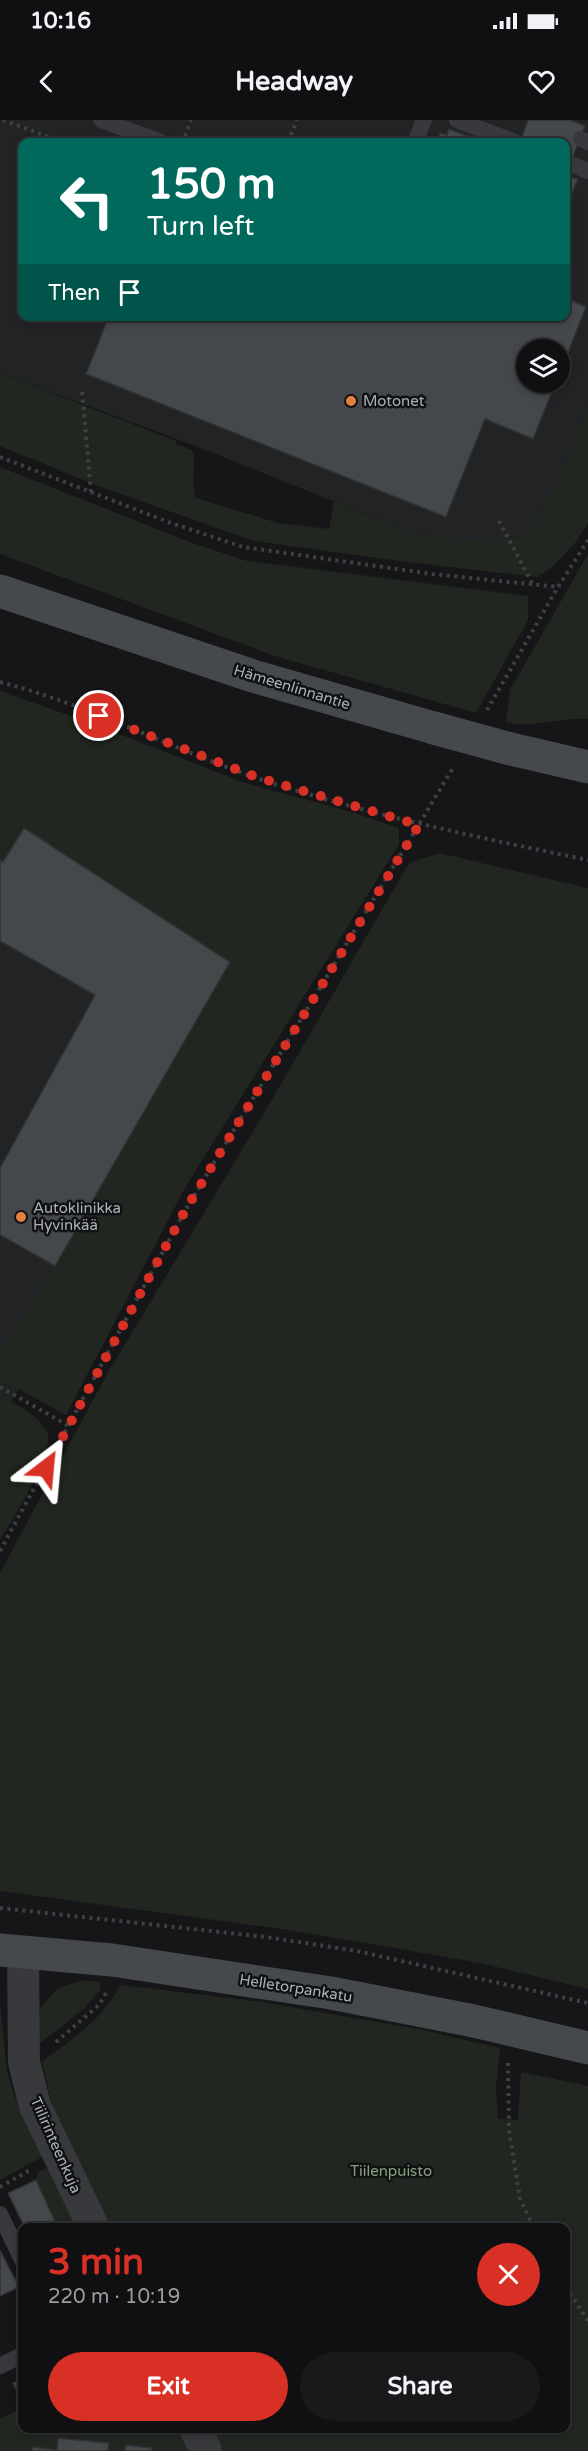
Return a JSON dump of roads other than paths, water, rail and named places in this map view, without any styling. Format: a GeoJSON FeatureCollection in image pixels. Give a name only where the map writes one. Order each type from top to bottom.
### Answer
{"type":"FeatureCollection","features":[{"type":"Feature","properties":{"kind":"main road","name":"Hämeenlinnantie"},"geometry":{"type":"LineString","coordinates":[[0,591],[253,676],[507,748],[588,767]]}},
{"type":"Feature","properties":{"kind":"main road","name":"Helletorpankatu"},"geometry":{"type":"LineString","coordinates":[[12,1951],[112,1960],[331,1993],[588,2048]]}},
{"type":"Feature","properties":{"kind":"street","name":"Tiilirinteenkuja"},"geometry":{"type":"LineString","coordinates":[[12,1951],[22,1981],[24,2062],[35,2106],[92,2223]]}},
{"type":"Feature","properties":{"kind":"street"},"geometry":{"type":"LineString","coordinates":[[197,2433],[206,2451]]}},
{"type":"Feature","properties":{"kind":"lane"},"geometry":{"type":"LineString","coordinates":[[101,120],[150,138]]}},
{"type":"Feature","properties":{"kind":"lane"},"geometry":{"type":"LineString","coordinates":[[417,138],[424,120]]}},
{"type":"Feature","properties":{"kind":"lane"},"geometry":{"type":"LineString","coordinates":[[457,120],[504,138]]}},
{"type":"Feature","properties":{"kind":"lane"},"geometry":{"type":"LineString","coordinates":[[571,164],[588,171]]}},
{"type":"Feature","properties":{"kind":"lane"},"geometry":{"type":"LineString","coordinates":[[0,2214],[18,2252]]}},
{"type":"Feature","properties":{"kind":"lane"},"geometry":{"type":"LineString","coordinates":[[0,2366],[18,2357]]}},
{"type":"Feature","properties":{"kind":"place","name":"Motonet"},"geometry":{"type":"Point","coordinates":[351,401]}},
{"type":"Feature","properties":{"kind":"place","name":"Autoklinikka Hyvinkää"},"geometry":{"type":"Point","coordinates":[21,1217]}},
{"type":"Feature","properties":{"kind":"park label","name":"Tiilenpuisto"},"geometry":{"type":"Point","coordinates":[391,2171]}}]}
